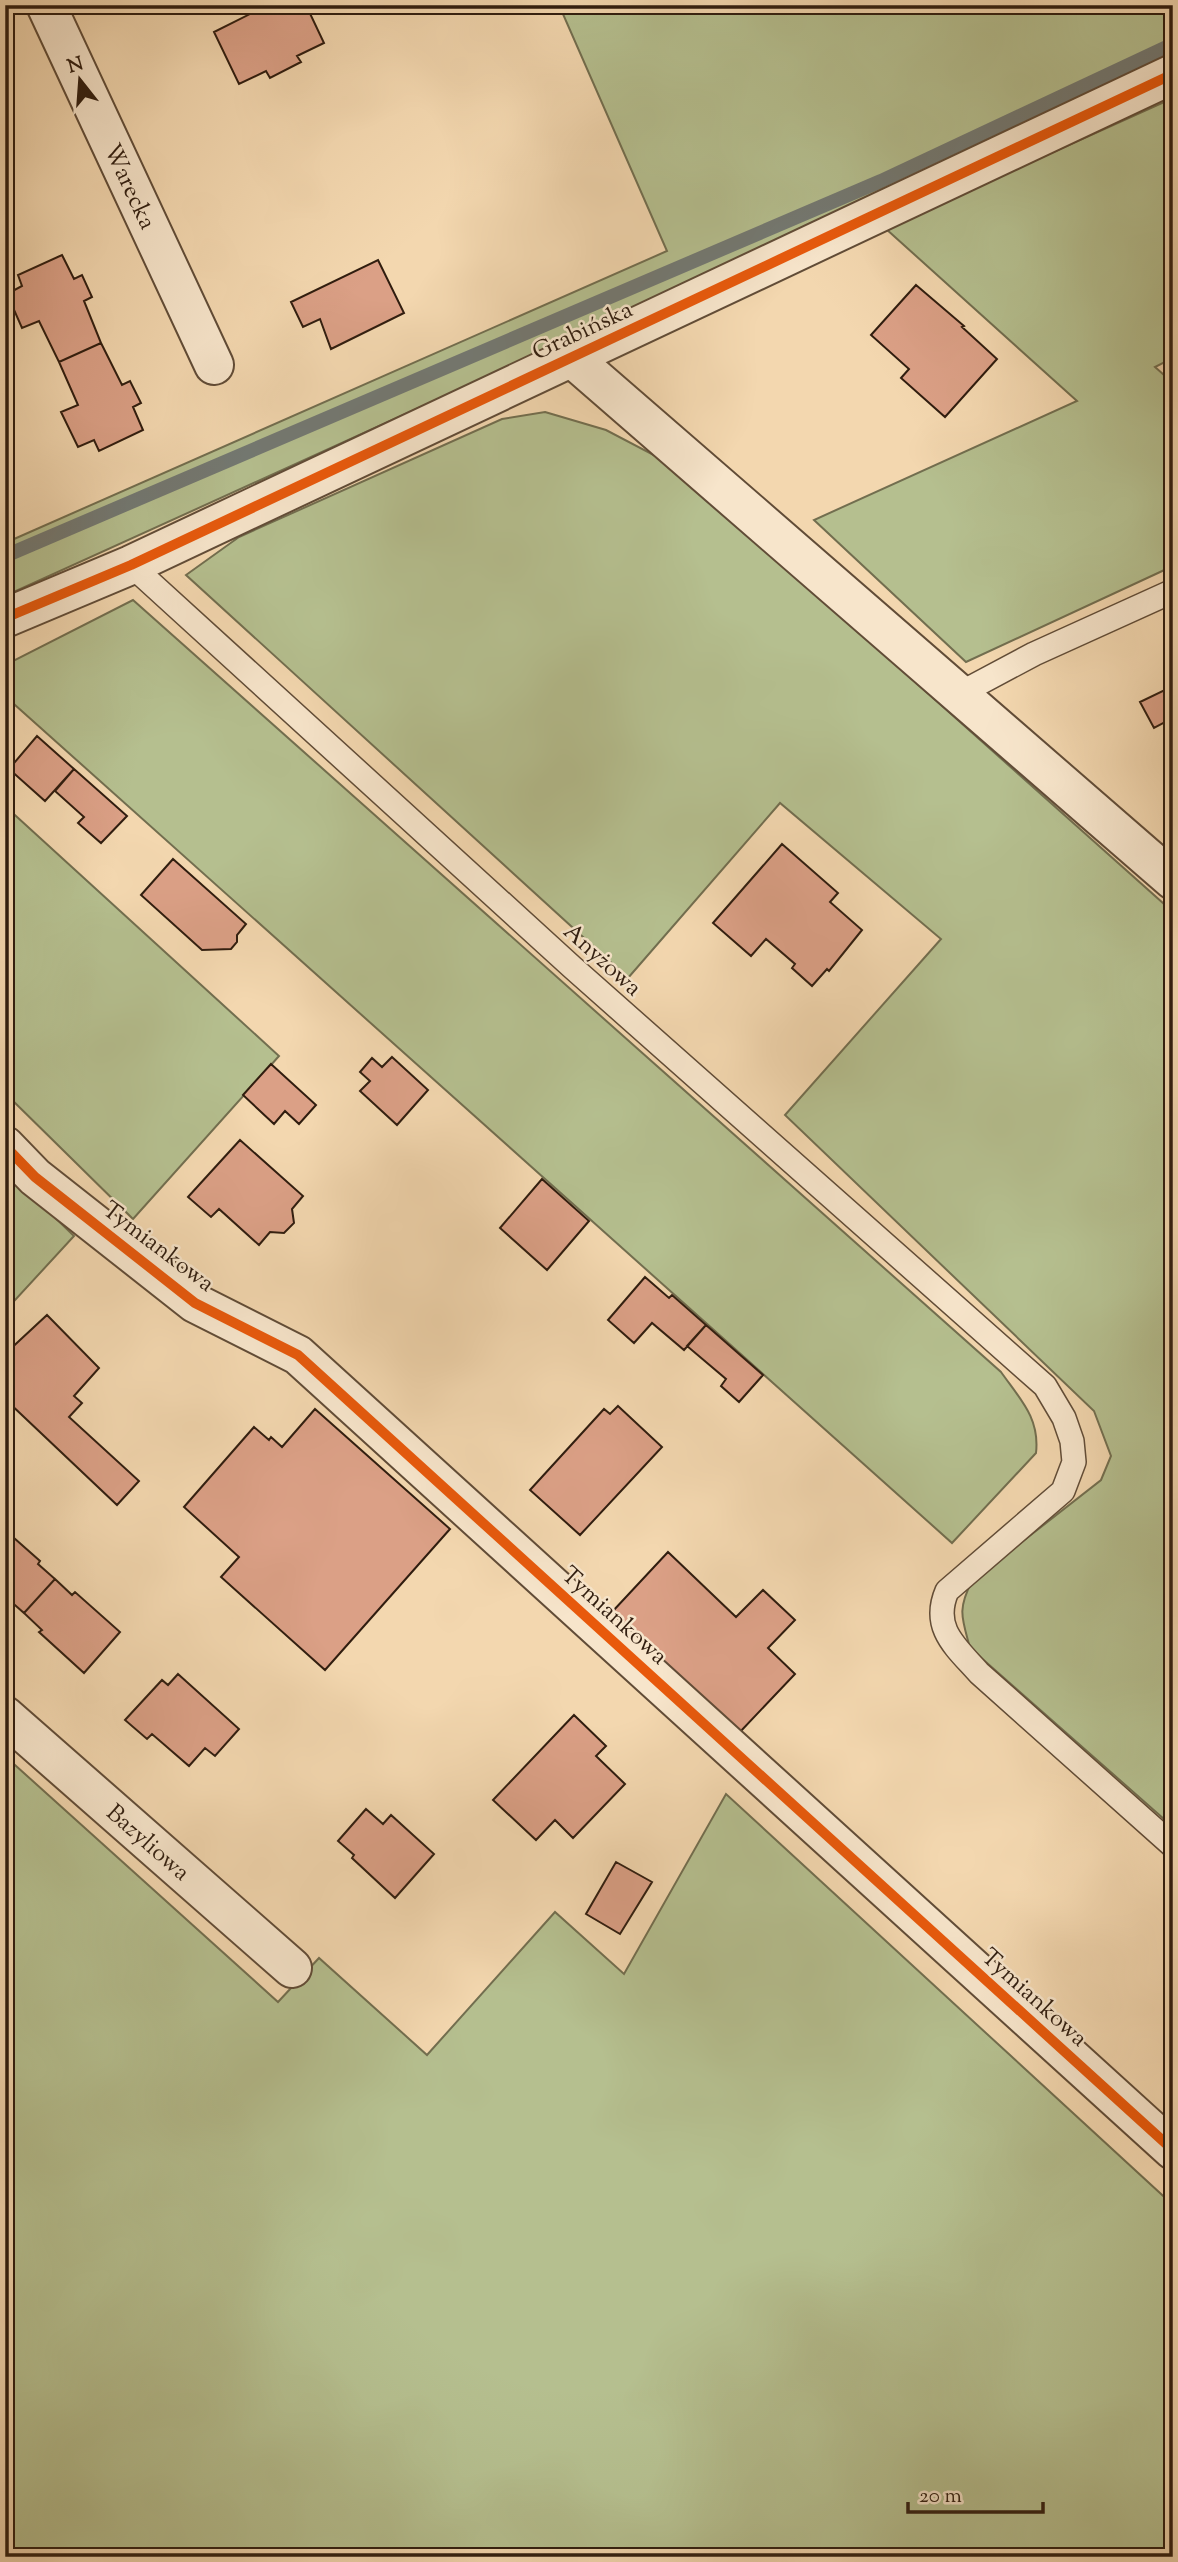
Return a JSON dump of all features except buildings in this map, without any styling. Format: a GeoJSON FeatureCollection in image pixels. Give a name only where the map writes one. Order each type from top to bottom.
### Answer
{"type":"FeatureCollection","features":[{"type":"Feature","properties":{"kind":"street","name":"Warecka"},"geometry":{"type":"LineString","coordinates":[[46,5],[214,365]]}},
{"type":"Feature","properties":{"kind":"street","name":"Grabińska"},"geometry":{"type":"LineString","coordinates":[[5,618],[131,565],[1173,74]]}},
{"type":"Feature","properties":{"kind":"street"},"geometry":{"type":"LineString","coordinates":[[572,358],[1173,880]]}},
{"type":"Feature","properties":{"kind":"street","name":"Tymiankowa"},"geometry":{"type":"LineString","coordinates":[[5,1146],[35,1177],[195,1303],[298,1355],[1173,2150]]}},
{"type":"Feature","properties":{"kind":"street","name":"Bazyliowa"},"geometry":{"type":"LineString","coordinates":[[5,1716],[292,1968]]}},
{"type":"Feature","properties":{"kind":"lane","name":"Anyżowa"},"geometry":{"type":"LineString","coordinates":[[131,565],[572,967],[1045,1386],[1064,1418],[1072,1441],[1074,1462],[1063,1491],[947,1591],[941,1606],[942,1623],[951,1642],[979,1673],[1173,1846]]}},
{"type":"Feature","properties":{"kind":"lane"},"geometry":{"type":"LineString","coordinates":[[959,694],[1034,654],[1173,591]]}},
{"type":"Feature","properties":{"kind":"green space"},"geometry":{"type":"Polygon","coordinates":[[[559,5],[1173,5],[1173,65],[5,596],[5,543],[667,251],[559,5]]]}},
{"type":"Feature","properties":{"kind":"green space"},"geometry":{"type":"Polygon","coordinates":[[[1173,98],[1173,358],[1155,367],[1173,383],[1173,566],[966,662],[814,520],[1077,401],[885,228],[1173,98]]]}},
{"type":"Feature","properties":{"kind":"green space"},"geometry":{"type":"Polygon","coordinates":[[[545,412],[606,430],[671,464],[1173,912],[1173,1827],[970,1648],[963,1621],[964,1599],[972,1581],[1101,1480],[1111,1456],[1094,1411],[785,1115],[941,939],[780,803],[628,978],[186,575],[239,537],[502,419],[545,412]]]}},
{"type":"Feature","properties":{"kind":"green space"},"geometry":{"type":"Polygon","coordinates":[[[133,600],[1001,1372],[1032,1419],[1036,1453],[952,1543],[5,696],[5,665],[133,600]]]}},
{"type":"Feature","properties":{"kind":"green space"},"geometry":{"type":"Polygon","coordinates":[[[5,806],[279,1056],[133,1219],[5,1093],[5,806]]]}},
{"type":"Feature","properties":{"kind":"green space"},"geometry":{"type":"Polygon","coordinates":[[[5,1169],[74,1236],[5,1311],[5,1169]]]}},
{"type":"Feature","properties":{"kind":"green space"},"geometry":{"type":"Polygon","coordinates":[[[5,1756],[278,2002],[319,1958],[427,2055],[555,1912],[624,1974],[726,1794],[1173,2205],[1173,2557],[5,2557],[5,1756]]]}},
{"type":"Feature","properties":{"kind":"waterway"},"geometry":{"type":"LineString","coordinates":[[5,556],[881,181],[1173,44]]}},
{"type":"Feature","properties":{"kind":"cycle path"},"geometry":{"type":"LineString","coordinates":[[5,618],[131,565],[1173,74]]}},
{"type":"Feature","properties":{"kind":"cycle path"},"geometry":{"type":"LineString","coordinates":[[5,1146],[35,1177],[195,1303],[298,1355],[1173,2150]]}}]}
